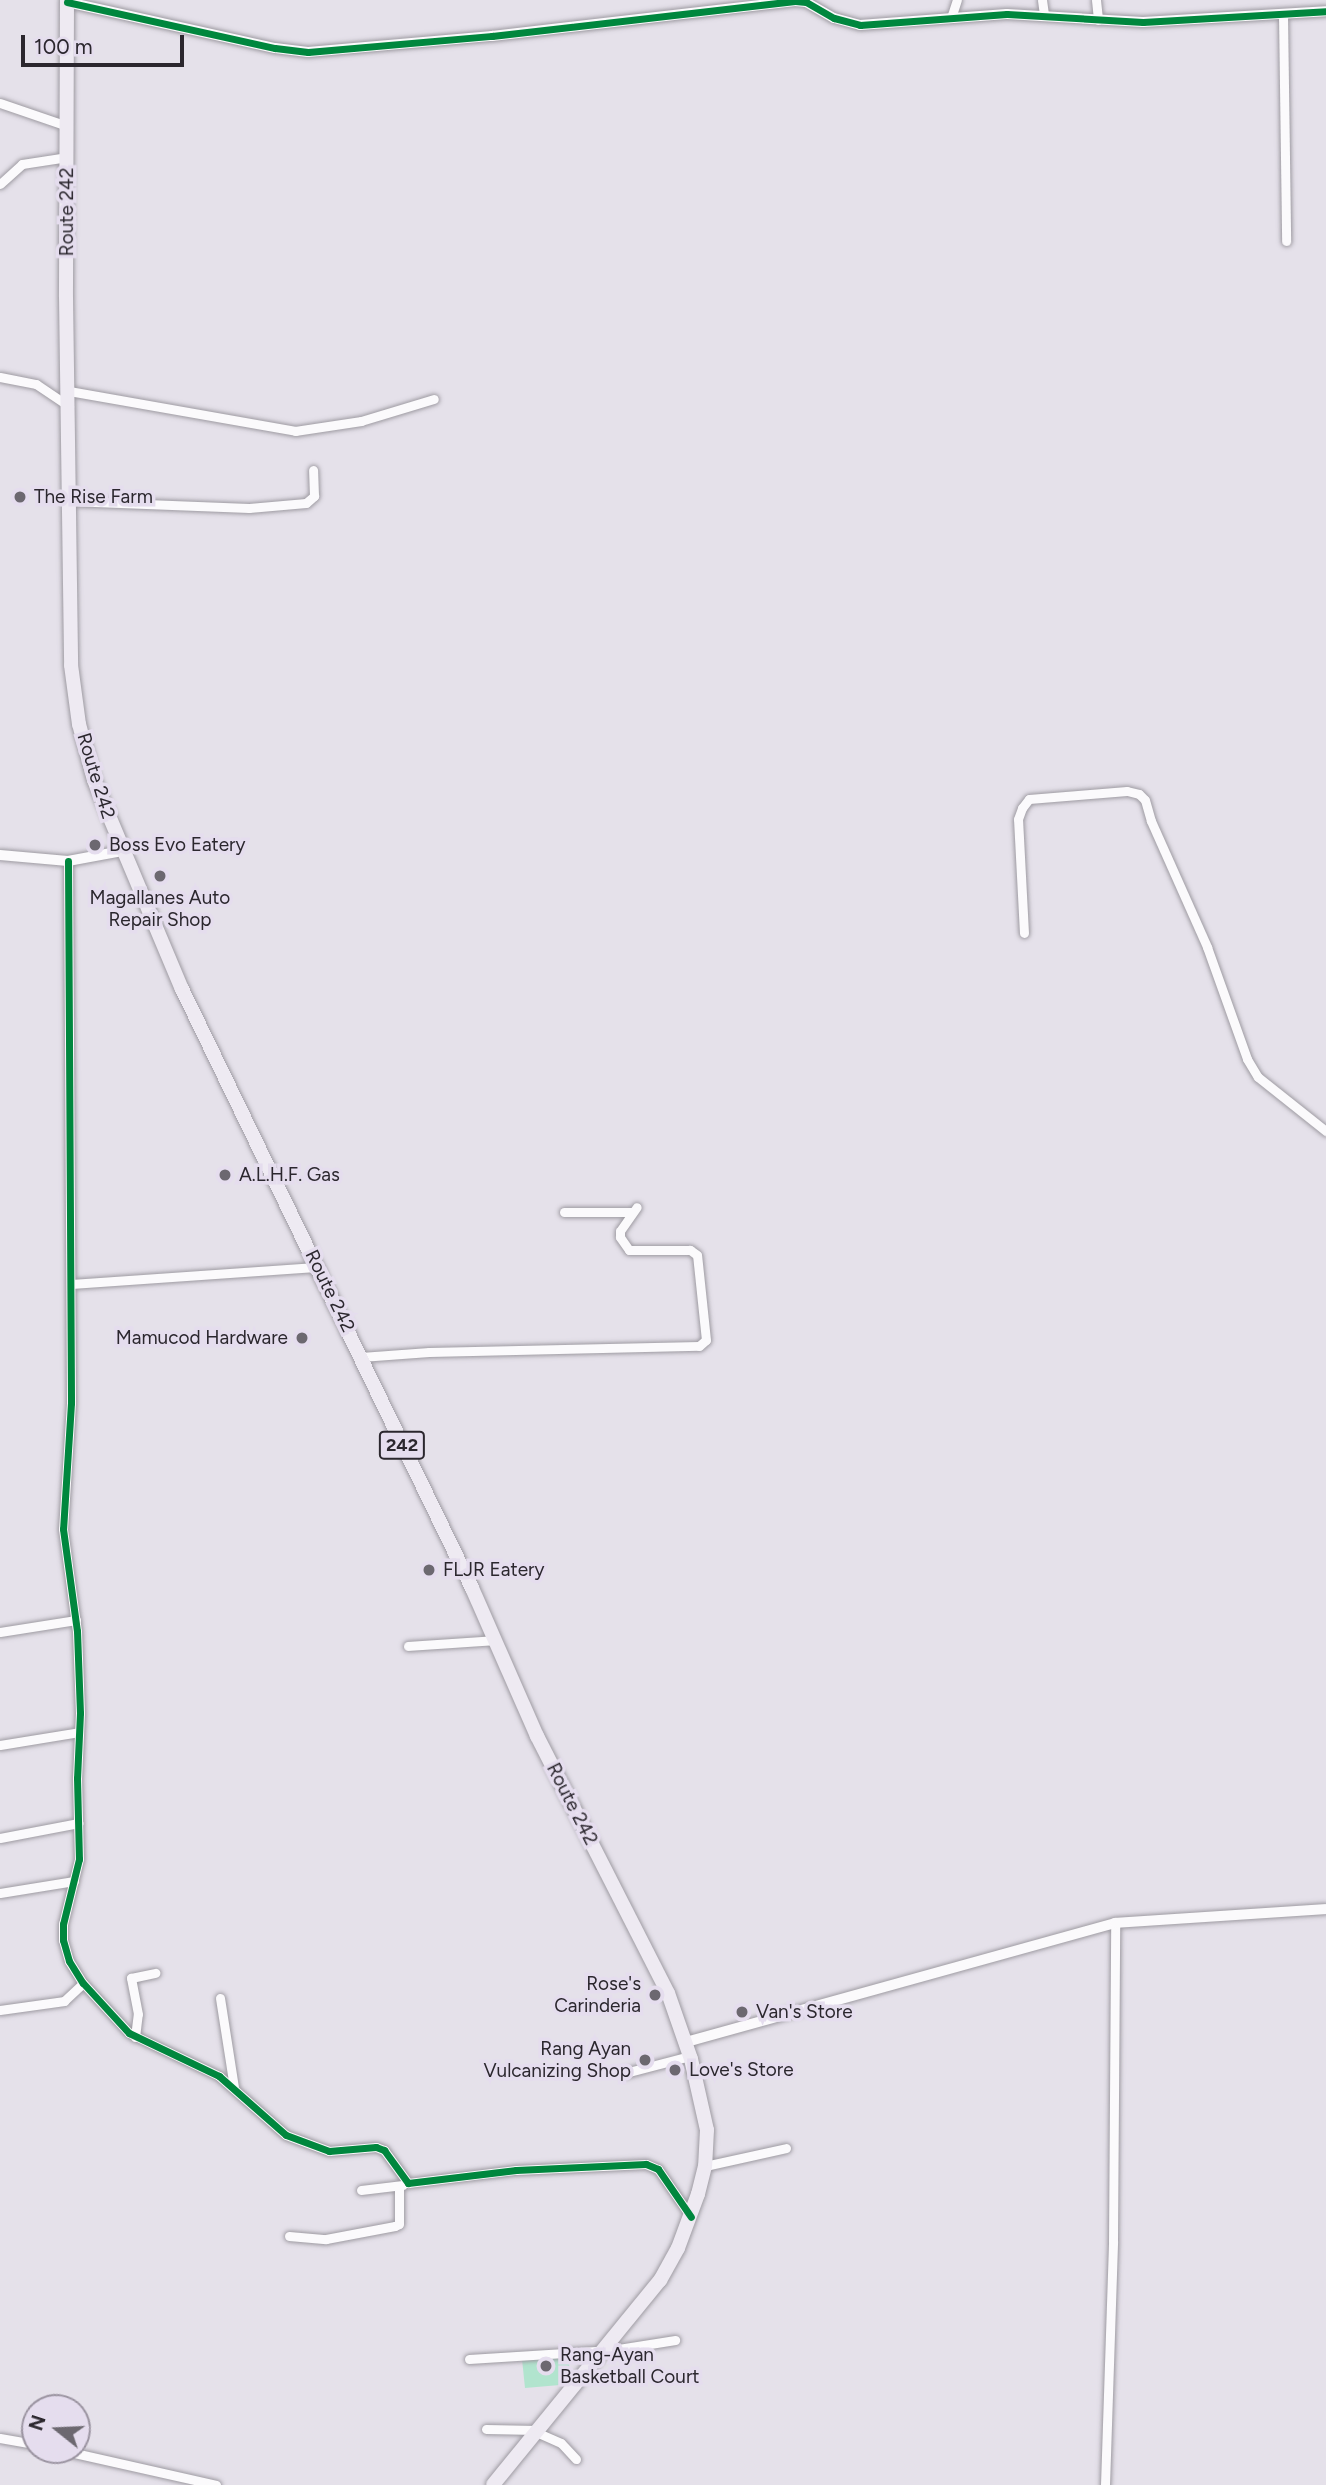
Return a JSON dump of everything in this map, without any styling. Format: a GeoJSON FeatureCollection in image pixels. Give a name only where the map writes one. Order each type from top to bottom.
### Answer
{"type":"FeatureCollection","features":[{"type":"Feature","properties":{"kind":"main road","name":"Route 242"},"geometry":{"type":"LineString","coordinates":[[67,1],[66,297],[70,638],[74,695],[94,780],[182,989],[496,1640],[537,1736],[668,1993],[688,2049],[707,2130],[705,2166],[691,2217],[660,2280],[493,2485]]}},
{"type":"Feature","properties":{"kind":"street"},"geometry":{"type":"LineString","coordinates":[[951,18],[957,0]]}},
{"type":"Feature","properties":{"kind":"street"},"geometry":{"type":"LineString","coordinates":[[1042,0],[1044,15]]}},
{"type":"Feature","properties":{"kind":"street"},"geometry":{"type":"LineString","coordinates":[[1096,0],[1098,20]]}},
{"type":"Feature","properties":{"kind":"street"},"geometry":{"type":"LineString","coordinates":[[67,1],[275,48],[308,52],[492,36],[795,1],[817,3],[834,18],[860,25],[1044,15],[1143,22],[1326,11]]}},
{"type":"Feature","properties":{"kind":"street"},"geometry":{"type":"LineString","coordinates":[[1283,14],[1286,240]]}},
{"type":"Feature","properties":{"kind":"street"},"geometry":{"type":"LineString","coordinates":[[0,103],[67,127]]}},
{"type":"Feature","properties":{"kind":"street"},"geometry":{"type":"LineString","coordinates":[[0,184],[22,164],[67,161]]}},
{"type":"Feature","properties":{"kind":"street"},"geometry":{"type":"LineString","coordinates":[[0,377],[36,384],[69,399],[295,431],[361,421],[434,399]]}},
{"type":"Feature","properties":{"kind":"street"},"geometry":{"type":"LineString","coordinates":[[69,501],[249,508],[306,503],[314,496],[313,470]]}},
{"type":"Feature","properties":{"kind":"street"},"geometry":{"type":"LineString","coordinates":[[1024,933],[1018,819],[1021,808],[1029,799],[1128,791],[1139,794],[1145,800],[1151,821],[1207,947],[1247,1059],[1258,1077],[1326,1131]]}},
{"type":"Feature","properties":{"kind":"street"},"geometry":{"type":"LineString","coordinates":[[0,855],[68,861],[122,851]]}},
{"type":"Feature","properties":{"kind":"street"},"geometry":{"type":"LineString","coordinates":[[68,861],[72,1284],[71,1402],[63,1530],[76,1620],[79,1859],[67,1904],[63,1940],[69,1961],[83,1983],[135,2037],[219,2076],[286,2135],[328,2151],[376,2147],[384,2150],[403,2185],[399,2224],[326,2239],[289,2236]]}},
{"type":"Feature","properties":{"kind":"street"},"geometry":{"type":"LineString","coordinates":[[361,1357],[439,1351],[699,1346],[706,1340],[697,1255],[690,1250],[629,1250],[620,1237],[620,1231],[634,1210],[564,1212]]}},
{"type":"Feature","properties":{"kind":"street"},"geometry":{"type":"LineString","coordinates":[[72,1284],[318,1267]]}},
{"type":"Feature","properties":{"kind":"street"},"geometry":{"type":"LineString","coordinates":[[0,1632],[76,1620]]}},
{"type":"Feature","properties":{"kind":"street"},"geometry":{"type":"LineString","coordinates":[[408,1646],[496,1640]]}},
{"type":"Feature","properties":{"kind":"street"},"geometry":{"type":"LineString","coordinates":[[0,1745],[79,1732]]}},
{"type":"Feature","properties":{"kind":"street"},"geometry":{"type":"LineString","coordinates":[[0,1839],[79,1823]]}},
{"type":"Feature","properties":{"kind":"street"},"geometry":{"type":"LineString","coordinates":[[0,1893],[74,1881]]}},
{"type":"Feature","properties":{"kind":"street"},"geometry":{"type":"LineString","coordinates":[[625,2073],[688,2049],[1115,1923],[1326,1909]]}},
{"type":"Feature","properties":{"kind":"street"},"geometry":{"type":"LineString","coordinates":[[1105,2485],[1113,2241],[1115,1923]]}},
{"type":"Feature","properties":{"kind":"street"},"geometry":{"type":"LineString","coordinates":[[135,2037],[138,2014],[131,1978],[155,1973]]}},
{"type":"Feature","properties":{"kind":"street"},"geometry":{"type":"LineString","coordinates":[[0,2010],[64,2001],[83,1983]]}},
{"type":"Feature","properties":{"kind":"street"},"geometry":{"type":"LineString","coordinates":[[220,1998],[234,2087]]}},
{"type":"Feature","properties":{"kind":"street"},"geometry":{"type":"LineString","coordinates":[[705,2166],[786,2148]]}},
{"type":"Feature","properties":{"kind":"street"},"geometry":{"type":"LineString","coordinates":[[361,2190],[516,2170],[646,2164],[658,2168],[691,2217]]}},
{"type":"Feature","properties":{"kind":"street"},"geometry":{"type":"LineString","coordinates":[[468,2359],[602,2351],[675,2340]]}},
{"type":"Feature","properties":{"kind":"street"},"geometry":{"type":"LineString","coordinates":[[486,2430],[537,2431],[561,2443],[576,2459]]}},
{"type":"Feature","properties":{"kind":"street"},"geometry":{"type":"LineString","coordinates":[[0,2438],[21,2442]]}},
{"type":"Feature","properties":{"kind":"street"},"geometry":{"type":"LineString","coordinates":[[91,2457],[216,2485]]}},
{"type":"Feature","properties":{"kind":"green space","name":"Rang-Ayan Basketball Court"},"geometry":{"type":"Polygon","coordinates":[[[568,2355],[570,2373],[560,2385],[525,2388],[522,2359],[568,2355]]]}},
{"type":"Feature","properties":{"kind":"cycle path"},"geometry":{"type":"LineString","coordinates":[[67,2],[275,48],[308,52],[492,36],[795,1],[806,2],[834,18],[860,25],[1007,14],[1143,22],[1326,11]]}},
{"type":"Feature","properties":{"kind":"cycle path"},"geometry":{"type":"LineString","coordinates":[[68,861],[71,1403],[63,1529],[77,1631],[80,1713],[77,1778],[79,1859],[63,1924],[63,1940],[69,1961],[83,1983],[129,2033],[219,2076],[286,2135],[329,2151],[376,2147],[384,2150],[408,2183],[516,2170],[646,2164],[658,2169],[691,2217]]}},
{"type":"Feature","properties":{"kind":"place","name":"The Rise Farm"},"geometry":{"type":"Point","coordinates":[20,497]}},
{"type":"Feature","properties":{"kind":"place","name":"Boss Evo Eatery"},"geometry":{"type":"Point","coordinates":[95,845]}},
{"type":"Feature","properties":{"kind":"place","name":"Magallanes Auto Repair Shop"},"geometry":{"type":"Point","coordinates":[160,876]}},
{"type":"Feature","properties":{"kind":"place","name":"A.L.H.F. Gas"},"geometry":{"type":"Point","coordinates":[225,1175]}},
{"type":"Feature","properties":{"kind":"place","name":"Mamucod Hardware"},"geometry":{"type":"Point","coordinates":[302,1338]}},
{"type":"Feature","properties":{"kind":"place","name":"FLJR Eatery"},"geometry":{"type":"Point","coordinates":[429,1570]}},
{"type":"Feature","properties":{"kind":"place","name":"Rose's Carinderia"},"geometry":{"type":"Point","coordinates":[655,1995]}},
{"type":"Feature","properties":{"kind":"place","name":"Van's Store"},"geometry":{"type":"Point","coordinates":[742,2012]}},
{"type":"Feature","properties":{"kind":"place","name":"Rang Ayan Vulcanizing Shop"},"geometry":{"type":"Point","coordinates":[645,2060]}},
{"type":"Feature","properties":{"kind":"place","name":"Love's Store"},"geometry":{"type":"Point","coordinates":[675,2070]}},
{"type":"Feature","properties":{"kind":"place","name":"Rang-Ayan Basketball Court"},"geometry":{"type":"Point","coordinates":[546,2366]}}]}
